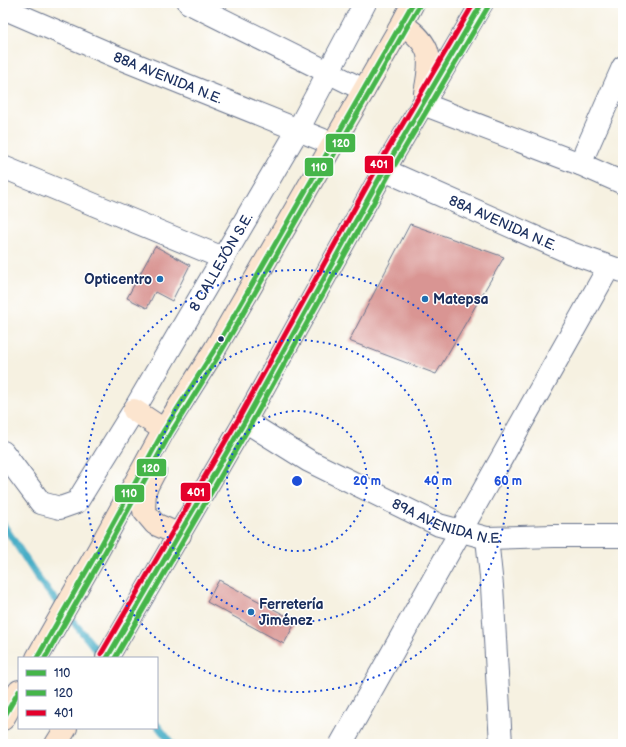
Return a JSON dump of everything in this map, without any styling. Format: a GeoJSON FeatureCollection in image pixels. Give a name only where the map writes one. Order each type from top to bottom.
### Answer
{"type":"FeatureCollection","features":[{"type":"Feature","properties":{"kind":"main road"},"geometry":{"type":"LineString","coordinates":[[38,657],[164,430],[215,349],[413,3]]}},
{"type":"Feature","properties":{"kind":"main road"},"geometry":{"type":"LineString","coordinates":[[108,657],[245,422],[384,170],[482,3]]}},
{"type":"Feature","properties":{"kind":"main road"},"geometry":{"type":"LineString","coordinates":[[402,24],[416,34],[426,47],[430,69],[423,104]]}},
{"type":"Feature","properties":{"kind":"main road"},"geometry":{"type":"LineString","coordinates":[[180,535],[155,524],[144,511],[145,490],[211,371],[215,349]]}},
{"type":"Feature","properties":{"kind":"main road"},"geometry":{"type":"LineString","coordinates":[[134,410],[164,430]]}},
{"type":"Feature","properties":{"kind":"main road"},"geometry":{"type":"LineString","coordinates":[[3,719],[14,696]]}},
{"type":"Feature","properties":{"kind":"street"},"geometry":{"type":"LineString","coordinates":[[189,3],[364,90]]}},
{"type":"Feature","properties":{"kind":"street","name":"8 CALLEJÓN S.E."},"geometry":{"type":"LineString","coordinates":[[3,452],[41,503],[60,508],[77,502],[134,410],[298,130],[365,3]]}},
{"type":"Feature","properties":{"kind":"street","name":"88A AVENIDA N.E."},"geometry":{"type":"LineString","coordinates":[[3,8],[117,57],[333,144]]}},
{"type":"Feature","properties":{"kind":"street"},"geometry":{"type":"LineString","coordinates":[[580,164],[623,67]]}},
{"type":"Feature","properties":{"kind":"street"},"geometry":{"type":"LineString","coordinates":[[423,104],[580,164],[623,183]]}},
{"type":"Feature","properties":{"kind":"street"},"geometry":{"type":"LineString","coordinates":[[3,167],[223,258]]}},
{"type":"Feature","properties":{"kind":"street","name":"88A AVENIDA N.E."},"geometry":{"type":"LineString","coordinates":[[384,170],[571,253],[616,269]]}},
{"type":"Feature","properties":{"kind":"street"},"geometry":{"type":"LineString","coordinates":[[342,744],[462,531],[616,269]]}},
{"type":"Feature","properties":{"kind":"street","name":"89A AVENIDA N.E."},"geometry":{"type":"LineString","coordinates":[[245,422],[309,461],[439,524],[462,531],[487,538],[623,536]]}},
{"type":"Feature","properties":{"kind":"street"},"geometry":{"type":"LineString","coordinates":[[487,538],[492,586],[501,744]]}},
{"type":"Feature","properties":{"kind":"building","name":"Matepsa"},"geometry":{"type":"Polygon","coordinates":[[[410,224],[504,257],[436,374],[349,341],[410,224]]]}},
{"type":"Feature","properties":{"kind":"building","name":"Opticentro"},"geometry":{"type":"Polygon","coordinates":[[[155,246],[190,265],[172,301],[155,292],[147,308],[127,298],[155,246]]]}},
{"type":"Feature","properties":{"kind":"building","name":"Ferretería Jiménez"},"geometry":{"type":"Polygon","coordinates":[[[219,580],[296,621],[284,644],[207,602],[219,580]]]}},
{"type":"Feature","properties":{"kind":"waterway"},"geometry":{"type":"LineString","coordinates":[[3,524],[40,581],[102,657]]}},
{"type":"Feature","properties":{"kind":"waterway"},"geometry":{"type":"LineString","coordinates":[[158,726],[172,744]]}},
{"type":"Feature","properties":{"kind":"transit line","name":"110"},"geometry":{"type":"LineString","coordinates":[[38,657],[164,430],[215,349],[413,3]]}},
{"type":"Feature","properties":{"kind":"transit line","name":"401"},"geometry":{"type":"LineString","coordinates":[[101,654],[239,418],[378,166],[474,3]]}},
{"type":"Feature","properties":{"kind":"transit line","name":"110"},"geometry":{"type":"LineString","coordinates":[[108,657],[245,421],[384,170],[482,3]]}},
{"type":"Feature","properties":{"kind":"transit line","name":"120"},"geometry":{"type":"LineString","coordinates":[[46,657],[170,434],[221,352],[419,6]]}},
{"type":"Feature","properties":{"kind":"transit line","name":"120"},"geometry":{"type":"LineString","coordinates":[[116,657],[251,424],[390,173],[488,7]]}},
{"type":"Feature","properties":{"kind":"transit line","name":"110"},"geometry":{"type":"LineString","coordinates":[[3,719],[18,693]]}},
{"type":"Feature","properties":{"kind":"place","name":"Opticentro"},"geometry":{"type":"Point","coordinates":[160,279]}},
{"type":"Feature","properties":{"kind":"place","name":"Matepsa"},"geometry":{"type":"Point","coordinates":[425,299]}},
{"type":"Feature","properties":{"kind":"place","name":"Ferretería Jiménez"},"geometry":{"type":"Point","coordinates":[251,612]}}]}
